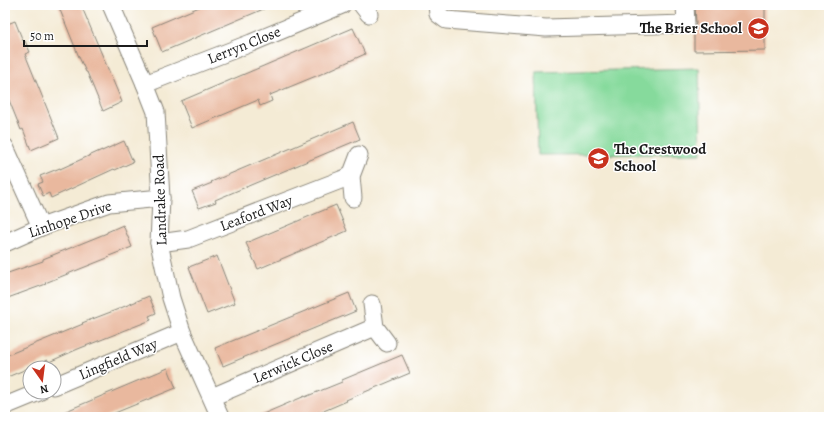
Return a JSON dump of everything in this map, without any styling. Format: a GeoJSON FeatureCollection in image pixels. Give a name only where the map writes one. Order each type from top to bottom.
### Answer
{"type":"FeatureCollection","features":[{"type":"Feature","properties":{"kind":"street","name":"Landrake Road"},"geometry":{"type":"LineString","coordinates":[[112,5],[156,112],[161,198],[159,243],[171,298],[182,332],[220,417]]}},
{"type":"Feature","properties":{"kind":"street","name":"Lerryn Close"},"geometry":{"type":"LineString","coordinates":[[145,84],[251,43],[342,5]]}},
{"type":"Feature","properties":{"kind":"street"},"geometry":{"type":"LineString","coordinates":[[437,5],[438,14],[446,20],[546,28],[686,24],[685,5]]}},
{"type":"Feature","properties":{"kind":"street"},"geometry":{"type":"LineString","coordinates":[[5,147],[41,227]]}},
{"type":"Feature","properties":{"kind":"street"},"geometry":{"type":"LineString","coordinates":[[353,198],[351,176],[359,155]]}},
{"type":"Feature","properties":{"kind":"street","name":"Leaford Way"},"geometry":{"type":"LineString","coordinates":[[159,243],[188,239],[351,176]]}},
{"type":"Feature","properties":{"kind":"street","name":"Linhope Drive"},"geometry":{"type":"LineString","coordinates":[[5,243],[41,227],[109,203],[161,198]]}},
{"type":"Feature","properties":{"kind":"street"},"geometry":{"type":"LineString","coordinates":[[372,304],[375,327],[387,343]]}},
{"type":"Feature","properties":{"kind":"street","name":"Lerwick Close"},"geometry":{"type":"LineString","coordinates":[[212,397],[375,327]]}},
{"type":"Feature","properties":{"kind":"street","name":"Lingfield Way"},"geometry":{"type":"LineString","coordinates":[[62,383],[182,332]]}},
{"type":"Feature","properties":{"kind":"street"},"geometry":{"type":"LineString","coordinates":[[5,406],[22,399]]}},
{"type":"Feature","properties":{"kind":"green space"},"geometry":{"type":"Polygon","coordinates":[[[699,68],[701,154],[538,155],[536,72],[699,68]]]}},
{"type":"Feature","properties":{"kind":"building"},"geometry":{"type":"Polygon","coordinates":[[[58,5],[81,5],[122,102],[103,111],[58,5]]]}},
{"type":"Feature","properties":{"kind":"building"},"geometry":{"type":"Polygon","coordinates":[[[204,5],[273,5],[162,52],[152,27],[204,5]]]}},
{"type":"Feature","properties":{"kind":"building"},"geometry":{"type":"Polygon","coordinates":[[[695,5],[765,5],[765,50],[694,51],[694,30],[696,23],[695,5]]]}},
{"type":"Feature","properties":{"kind":"building"},"geometry":{"type":"Polygon","coordinates":[[[15,21],[23,41],[25,41],[30,52],[25,54],[59,138],[31,150],[23,129],[21,130],[5,90],[5,25],[15,21]]]}},
{"type":"Feature","properties":{"kind":"building"},"geometry":{"type":"Polygon","coordinates":[[[353,28],[365,54],[270,95],[272,101],[260,106],[258,100],[192,128],[181,101],[353,28]]]}},
{"type":"Feature","properties":{"kind":"building"},"geometry":{"type":"Polygon","coordinates":[[[353,122],[360,139],[199,208],[192,191],[353,122]]]}},
{"type":"Feature","properties":{"kind":"building"},"geometry":{"type":"Polygon","coordinates":[[[124,141],[133,162],[115,170],[114,169],[51,198],[49,193],[43,196],[38,184],[43,182],[40,176],[60,169],[124,141]]]}},
{"type":"Feature","properties":{"kind":"building"},"geometry":{"type":"Polygon","coordinates":[[[336,205],[347,231],[258,269],[246,243],[336,205]]]}},
{"type":"Feature","properties":{"kind":"building"},"geometry":{"type":"Polygon","coordinates":[[[123,225],[132,247],[45,283],[46,284],[5,299],[5,274],[43,261],[43,259],[123,225]]]}},
{"type":"Feature","properties":{"kind":"building"},"geometry":{"type":"Polygon","coordinates":[[[217,256],[235,303],[207,314],[189,267],[217,256]]]}},
{"type":"Feature","properties":{"kind":"building"},"geometry":{"type":"Polygon","coordinates":[[[349,293],[356,311],[223,366],[215,348],[349,293]]]}},
{"type":"Feature","properties":{"kind":"building"},"geometry":{"type":"Polygon","coordinates":[[[149,296],[156,313],[149,316],[151,320],[53,360],[22,360],[22,371],[5,378],[5,356],[149,296]]]}},
{"type":"Feature","properties":{"kind":"building"},"geometry":{"type":"Polygon","coordinates":[[[402,355],[410,373],[319,413],[306,417],[256,417],[342,382],[342,380],[402,355]]]}},
{"type":"Feature","properties":{"kind":"building"},"geometry":{"type":"Polygon","coordinates":[[[168,368],[176,388],[105,417],[52,417],[168,368]]]}},
{"type":"Feature","properties":{"kind":"place","name":"The Brier School"},"geometry":{"type":"Point","coordinates":[758,28]}},
{"type":"Feature","properties":{"kind":"place","name":"The Crestwood School"},"geometry":{"type":"Point","coordinates":[599,158]}}]}
